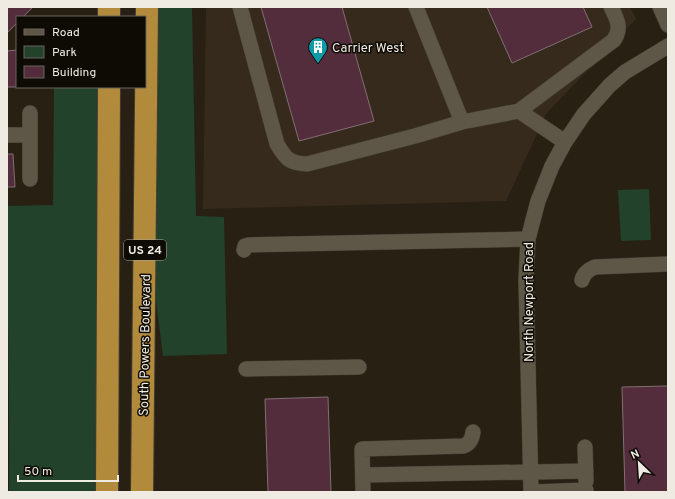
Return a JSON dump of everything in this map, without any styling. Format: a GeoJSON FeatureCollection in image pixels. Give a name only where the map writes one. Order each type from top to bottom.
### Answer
{"type":"FeatureCollection","features":[{"type":"Feature","properties":{"kind":"highway","name":"South Powers Boulevard"},"geometry":{"type":"LineString","coordinates":[[142,492],[147,7]]}},
{"type":"Feature","properties":{"kind":"highway","name":"US 24"},"geometry":{"type":"LineString","coordinates":[[108,492],[109,88]]}},
{"type":"Feature","properties":{"kind":"street"},"geometry":{"type":"LineString","coordinates":[[240,7],[277,144],[284,155],[294,163],[307,164],[462,122],[519,111],[614,40],[618,34],[618,25],[611,7]]}},
{"type":"Feature","properties":{"kind":"street"},"geometry":{"type":"LineString","coordinates":[[416,7],[462,122]]}},
{"type":"Feature","properties":{"kind":"street"},"geometry":{"type":"LineString","coordinates":[[660,7],[668,24]]}},
{"type":"Feature","properties":{"kind":"street","name":"North Newport Road"},"geometry":{"type":"LineString","coordinates":[[531,492],[526,280],[528,239],[538,201],[552,166],[565,142],[584,114],[610,85],[625,72],[668,46]]}},
{"type":"Feature","properties":{"kind":"street"},"geometry":{"type":"LineString","coordinates":[[519,111],[565,142]]}},
{"type":"Feature","properties":{"kind":"street"},"geometry":{"type":"LineString","coordinates":[[30,113],[30,179]]}},
{"type":"Feature","properties":{"kind":"street"},"geometry":{"type":"LineString","coordinates":[[7,135],[30,135]]}},
{"type":"Feature","properties":{"kind":"street"},"geometry":{"type":"LineString","coordinates":[[244,250],[245,246],[248,245],[528,239]]}},
{"type":"Feature","properties":{"kind":"street"},"geometry":{"type":"LineString","coordinates":[[582,280],[583,275],[588,270],[595,267],[668,264]]}},
{"type":"Feature","properties":{"kind":"street"},"geometry":{"type":"LineString","coordinates":[[246,369],[359,367]]}},
{"type":"Feature","properties":{"kind":"street"},"geometry":{"type":"LineString","coordinates":[[363,492],[362,449],[463,446],[468,444],[472,439],[473,432]]}},
{"type":"Feature","properties":{"kind":"street"},"geometry":{"type":"LineString","coordinates":[[534,492],[586,491],[585,447]]}},
{"type":"Feature","properties":{"kind":"street"},"geometry":{"type":"LineString","coordinates":[[363,475],[586,471]]}},
{"type":"Feature","properties":{"kind":"shaded area"},"geometry":{"type":"Polygon","coordinates":[[[206,7],[630,7],[636,19],[546,114],[506,201],[203,209],[206,7]]]}},
{"type":"Feature","properties":{"kind":"green space"},"geometry":{"type":"Polygon","coordinates":[[[147,7],[192,7],[196,216],[224,217],[227,354],[163,356],[145,216],[147,7]]]}},
{"type":"Feature","properties":{"kind":"green space"},"geometry":{"type":"Polygon","coordinates":[[[54,88],[109,88],[109,492],[9,492],[7,206],[53,205],[54,88]]]}},
{"type":"Feature","properties":{"kind":"green space"},"geometry":{"type":"Polygon","coordinates":[[[649,189],[651,240],[621,241],[618,190],[649,189]]]}},
{"type":"Feature","properties":{"kind":"building"},"geometry":{"type":"Polygon","coordinates":[[[7,7],[33,7],[24,16],[16,16],[16,24],[7,33],[7,7]]]}},
{"type":"Feature","properties":{"kind":"building","name":"Carrier West"},"geometry":{"type":"Polygon","coordinates":[[[261,7],[342,7],[374,121],[299,141],[261,7]]]}},
{"type":"Feature","properties":{"kind":"building"},"geometry":{"type":"Polygon","coordinates":[[[487,7],[583,7],[592,27],[512,63],[487,7]]]}},
{"type":"Feature","properties":{"kind":"building"},"geometry":{"type":"Polygon","coordinates":[[[16,50],[16,87],[7,87],[7,51],[16,50]]]}},
{"type":"Feature","properties":{"kind":"building"},"geometry":{"type":"Polygon","coordinates":[[[7,154],[13,154],[15,187],[7,187],[7,154]]]}},
{"type":"Feature","properties":{"kind":"building"},"geometry":{"type":"Polygon","coordinates":[[[668,386],[668,492],[625,492],[622,387],[668,386]]]}},
{"type":"Feature","properties":{"kind":"building"},"geometry":{"type":"Polygon","coordinates":[[[328,397],[331,492],[268,492],[265,399],[328,397]]]}},
{"type":"Feature","properties":{"kind":"place","name":"Carrier West"},"geometry":{"type":"Point","coordinates":[318,64]}}]}
